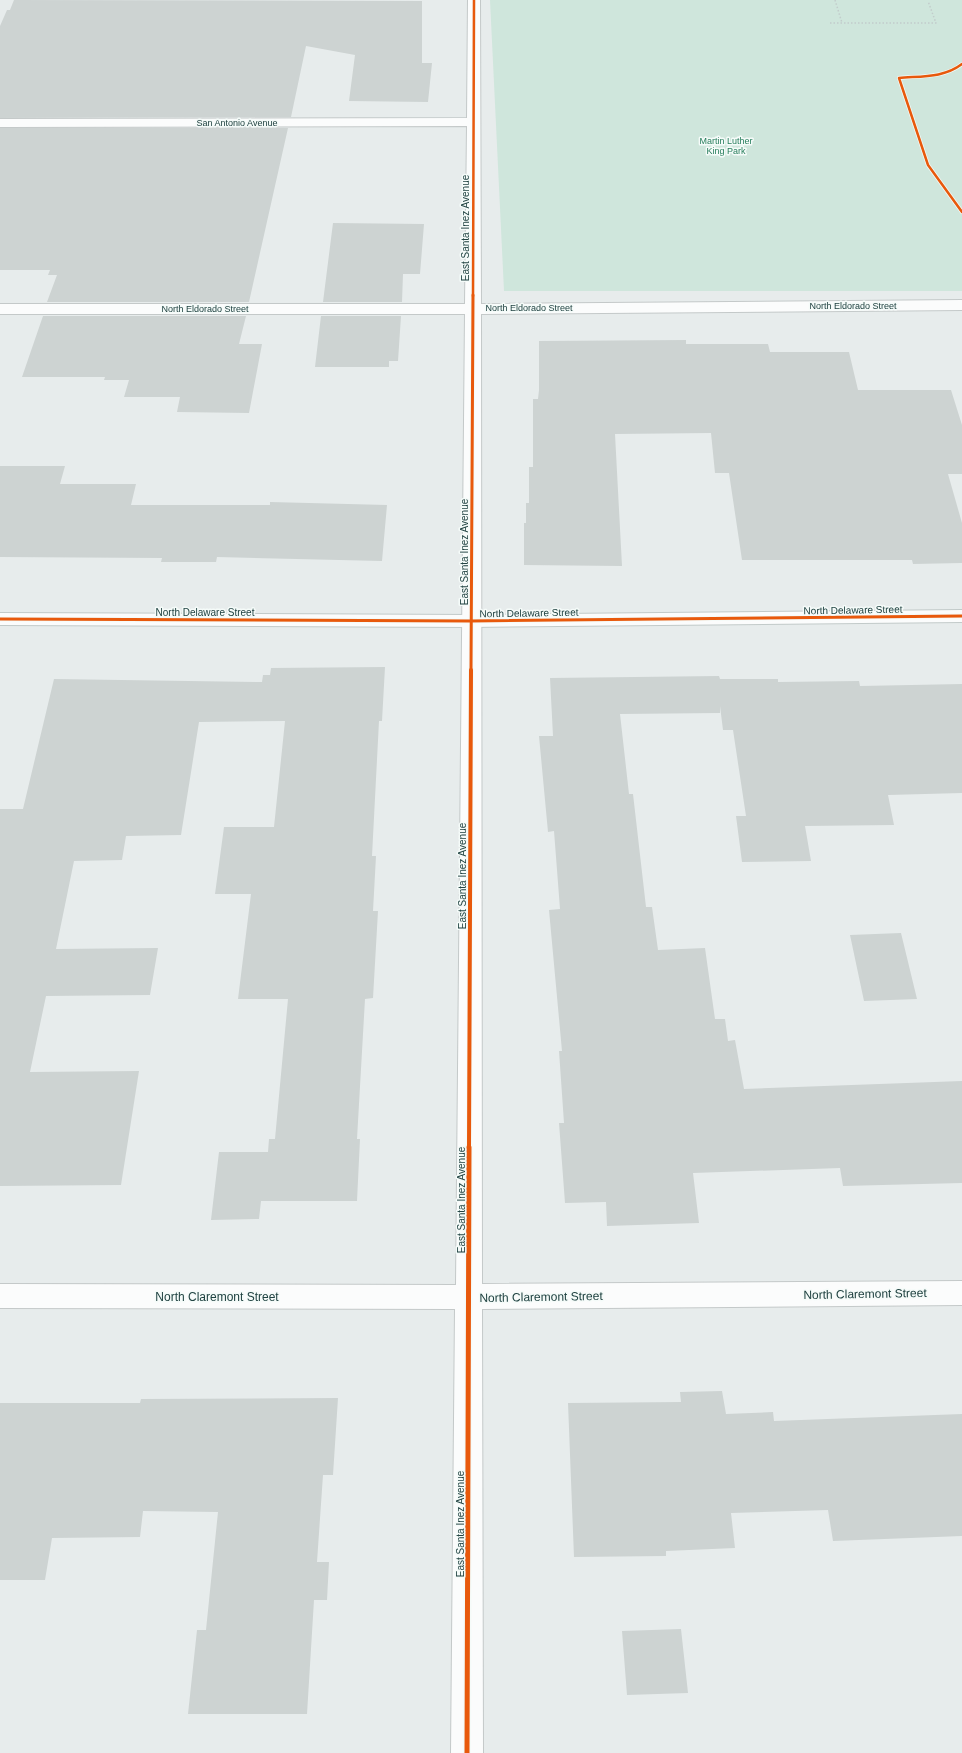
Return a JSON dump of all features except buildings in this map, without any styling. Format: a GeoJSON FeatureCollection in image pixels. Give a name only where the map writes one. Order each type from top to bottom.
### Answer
{"type":"FeatureCollection","features":[{"type":"Feature","properties":{"kind":"street","name":"East Santa Inez Avenue"},"geometry":{"type":"LineString","coordinates":[[467,1753],[474,0]]}},
{"type":"Feature","properties":{"kind":"street","name":"San Antonio Avenue"},"geometry":{"type":"LineString","coordinates":[[0,123],[474,122]]}},
{"type":"Feature","properties":{"kind":"street","name":"North Eldorado Street"},"geometry":{"type":"LineString","coordinates":[[0,309],[962,305]]}},
{"type":"Feature","properties":{"kind":"street","name":"North Delaware Street"},"geometry":{"type":"LineString","coordinates":[[0,619],[471,621],[962,616]]}},
{"type":"Feature","properties":{"kind":"street","name":"North Claremont Street"},"geometry":{"type":"LineString","coordinates":[[0,1296],[469,1297],[962,1293]]}},
{"type":"Feature","properties":{"kind":"path"},"geometry":{"type":"LineString","coordinates":[[835,0],[842,23]]}},
{"type":"Feature","properties":{"kind":"path"},"geometry":{"type":"LineString","coordinates":[[928,1],[938,28]]}},
{"type":"Feature","properties":{"kind":"path"},"geometry":{"type":"LineString","coordinates":[[830,23],[936,23]]}},
{"type":"Feature","properties":{"kind":"green space","name":"Martin Luther King Park"},"geometry":{"type":"Polygon","coordinates":[[[490,0],[962,0],[962,291],[504,291],[490,0]]]}},
{"type":"Feature","properties":{"kind":"cycle path"},"geometry":{"type":"LineString","coordinates":[[467,1753],[474,0]]}},
{"type":"Feature","properties":{"kind":"cycle path"},"geometry":{"type":"LineString","coordinates":[[962,64],[956,69],[941,74],[899,78],[928,165],[962,212]]}},
{"type":"Feature","properties":{"kind":"cycle path"},"geometry":{"type":"LineString","coordinates":[[0,619],[471,621],[962,616]]}}]}
